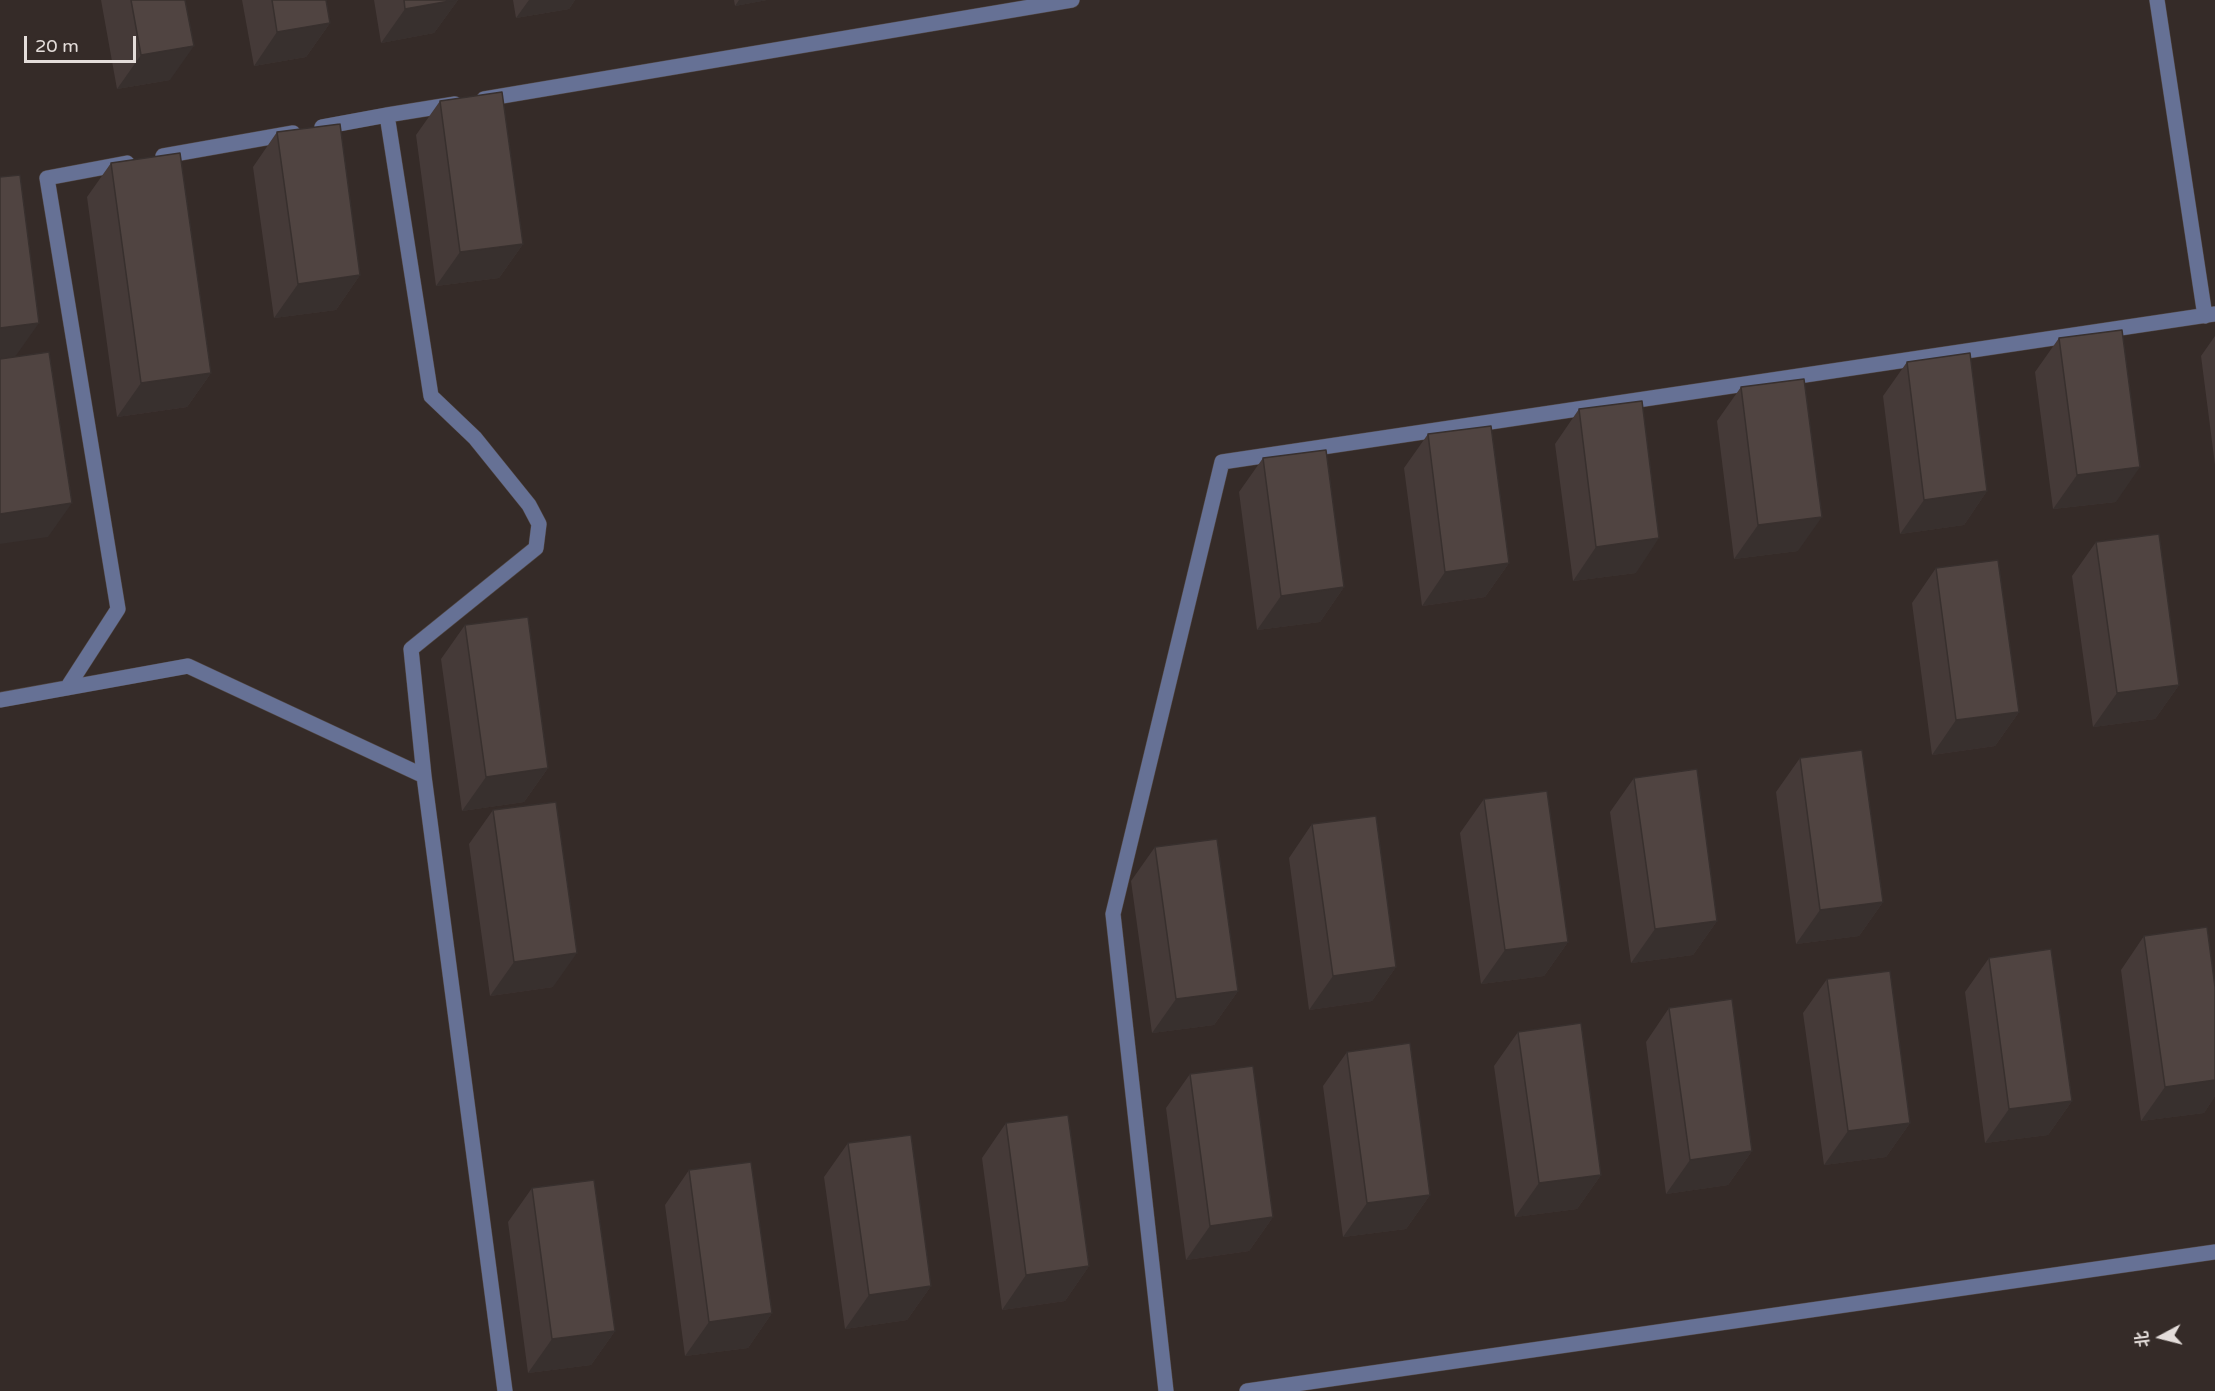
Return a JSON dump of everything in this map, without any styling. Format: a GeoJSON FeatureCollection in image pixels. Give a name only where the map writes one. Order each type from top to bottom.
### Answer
{"type":"FeatureCollection","features":[{"type":"Feature","properties":{"kind":"street"},"geometry":{"type":"LineString","coordinates":[[67,688],[118,609],[47,178],[387,115],[1071,0]]}},
{"type":"Feature","properties":{"kind":"street"},"geometry":{"type":"LineString","coordinates":[[1166,1391],[1113,914],[1222,462],[2210,315],[2157,0]]}},
{"type":"Feature","properties":{"kind":"street"},"geometry":{"type":"LineString","coordinates":[[387,115],[431,396],[475,438],[529,505],[538,524],[536,548],[411,649],[424,776],[505,1391]]}},
{"type":"Feature","properties":{"kind":"street"},"geometry":{"type":"LineString","coordinates":[[0,700],[188,666],[424,776]]}},
{"type":"Feature","properties":{"kind":"street"},"geometry":{"type":"LineString","coordinates":[[1247,1391],[2215,1252]]}},
{"type":"Feature","properties":{"kind":"building"},"geometry":{"type":"Polygon","coordinates":[[[131,0],[185,0],[194,46],[141,55],[131,0]]]}},
{"type":"Feature","properties":{"kind":"building"},"geometry":{"type":"Polygon","coordinates":[[[272,0],[326,0],[330,23],[277,32],[272,0]]]}},
{"type":"Feature","properties":{"kind":"building"},"geometry":{"type":"Polygon","coordinates":[[[404,0],[455,0],[405,9],[404,0]]]}},
{"type":"Feature","properties":{"kind":"building"},"geometry":{"type":"Polygon","coordinates":[[[502,92],[523,244],[460,252],[440,101],[502,92]]]}},
{"type":"Feature","properties":{"kind":"building"},"geometry":{"type":"Polygon","coordinates":[[[340,124],[360,275],[298,284],[277,132],[340,124]]]}},
{"type":"Feature","properties":{"kind":"building"},"geometry":{"type":"Polygon","coordinates":[[[180,153],[211,373],[141,383],[111,163],[180,153]]]}},
{"type":"Feature","properties":{"kind":"building"},"geometry":{"type":"Polygon","coordinates":[[[20,175],[39,323],[0,328],[0,177],[20,175]]]}},
{"type":"Feature","properties":{"kind":"building"},"geometry":{"type":"Polygon","coordinates":[[[2122,330],[2140,467],[2077,475],[2059,338],[2122,330]]]}},
{"type":"Feature","properties":{"kind":"building"},"geometry":{"type":"Polygon","coordinates":[[[49,352],[72,503],[0,514],[0,359],[49,352]]]}},
{"type":"Feature","properties":{"kind":"building"},"geometry":{"type":"Polygon","coordinates":[[[1970,353],[1987,491],[1924,500],[1907,362],[1970,353]]]}},
{"type":"Feature","properties":{"kind":"building"},"geometry":{"type":"Polygon","coordinates":[[[1804,379],[1822,517],[1758,525],[1741,387],[1804,379]]]}},
{"type":"Feature","properties":{"kind":"building"},"geometry":{"type":"Polygon","coordinates":[[[1642,401],[1659,538],[1596,547],[1579,409],[1642,401]]]}},
{"type":"Feature","properties":{"kind":"building"},"geometry":{"type":"Polygon","coordinates":[[[1491,426],[1509,563],[1445,572],[1428,434],[1491,426]]]}},
{"type":"Feature","properties":{"kind":"building"},"geometry":{"type":"Polygon","coordinates":[[[1326,450],[1344,587],[1281,596],[1263,458],[1326,450]]]}},
{"type":"Feature","properties":{"kind":"building"},"geometry":{"type":"Polygon","coordinates":[[[2159,534],[2179,685],[2117,693],[2096,542],[2159,534]]]}},
{"type":"Feature","properties":{"kind":"building"},"geometry":{"type":"Polygon","coordinates":[[[1998,560],[2019,712],[1956,720],[1936,568],[1998,560]]]}},
{"type":"Feature","properties":{"kind":"building"},"geometry":{"type":"Polygon","coordinates":[[[528,617],[548,768],[486,777],[465,625],[528,617]]]}},
{"type":"Feature","properties":{"kind":"building"},"geometry":{"type":"Polygon","coordinates":[[[1862,750],[1883,902],[1820,910],[1800,758],[1862,750]]]}},
{"type":"Feature","properties":{"kind":"building"},"geometry":{"type":"Polygon","coordinates":[[[1697,769],[1717,921],[1655,929],[1634,778],[1697,769]]]}},
{"type":"Feature","properties":{"kind":"building"},"geometry":{"type":"Polygon","coordinates":[[[1547,791],[1568,942],[1505,950],[1484,799],[1547,791]]]}},
{"type":"Feature","properties":{"kind":"building"},"geometry":{"type":"Polygon","coordinates":[[[556,802],[577,953],[514,962],[493,810],[556,802]]]}},
{"type":"Feature","properties":{"kind":"building"},"geometry":{"type":"Polygon","coordinates":[[[1376,816],[1396,967],[1333,976],[1312,824],[1376,816]]]}},
{"type":"Feature","properties":{"kind":"building"},"geometry":{"type":"Polygon","coordinates":[[[1217,839],[1238,991],[1176,999],[1155,847],[1217,839]]]}},
{"type":"Feature","properties":{"kind":"building"},"geometry":{"type":"Polygon","coordinates":[[[2207,927],[2215,987],[2215,1080],[2165,1087],[2144,936],[2207,927]]]}},
{"type":"Feature","properties":{"kind":"building"},"geometry":{"type":"Polygon","coordinates":[[[2051,949],[2072,1101],[2009,1109],[1989,958],[2051,949]]]}},
{"type":"Feature","properties":{"kind":"building"},"geometry":{"type":"Polygon","coordinates":[[[1890,971],[1910,1123],[1848,1131],[1827,979],[1890,971]]]}},
{"type":"Feature","properties":{"kind":"building"},"geometry":{"type":"Polygon","coordinates":[[[1732,999],[1752,1151],[1690,1160],[1669,1008],[1732,999]]]}},
{"type":"Feature","properties":{"kind":"building"},"geometry":{"type":"Polygon","coordinates":[[[1581,1023],[1601,1175],[1539,1183],[1518,1032],[1581,1023]]]}},
{"type":"Feature","properties":{"kind":"building"},"geometry":{"type":"Polygon","coordinates":[[[1410,1043],[1430,1195],[1367,1203],[1347,1052],[1410,1043]]]}},
{"type":"Feature","properties":{"kind":"building"},"geometry":{"type":"Polygon","coordinates":[[[1253,1066],[1273,1217],[1210,1226],[1190,1074],[1253,1066]]]}},
{"type":"Feature","properties":{"kind":"building"},"geometry":{"type":"Polygon","coordinates":[[[1068,1115],[1089,1266],[1026,1275],[1006,1123],[1068,1115]]]}},
{"type":"Feature","properties":{"kind":"building"},"geometry":{"type":"Polygon","coordinates":[[[911,1135],[931,1286],[869,1295],[848,1143],[911,1135]]]}},
{"type":"Feature","properties":{"kind":"building"},"geometry":{"type":"Polygon","coordinates":[[[751,1162],[772,1313],[709,1322],[689,1170],[751,1162]]]}},
{"type":"Feature","properties":{"kind":"building"},"geometry":{"type":"Polygon","coordinates":[[[594,1180],[615,1331],[552,1339],[532,1188],[594,1180]]]}}]}
